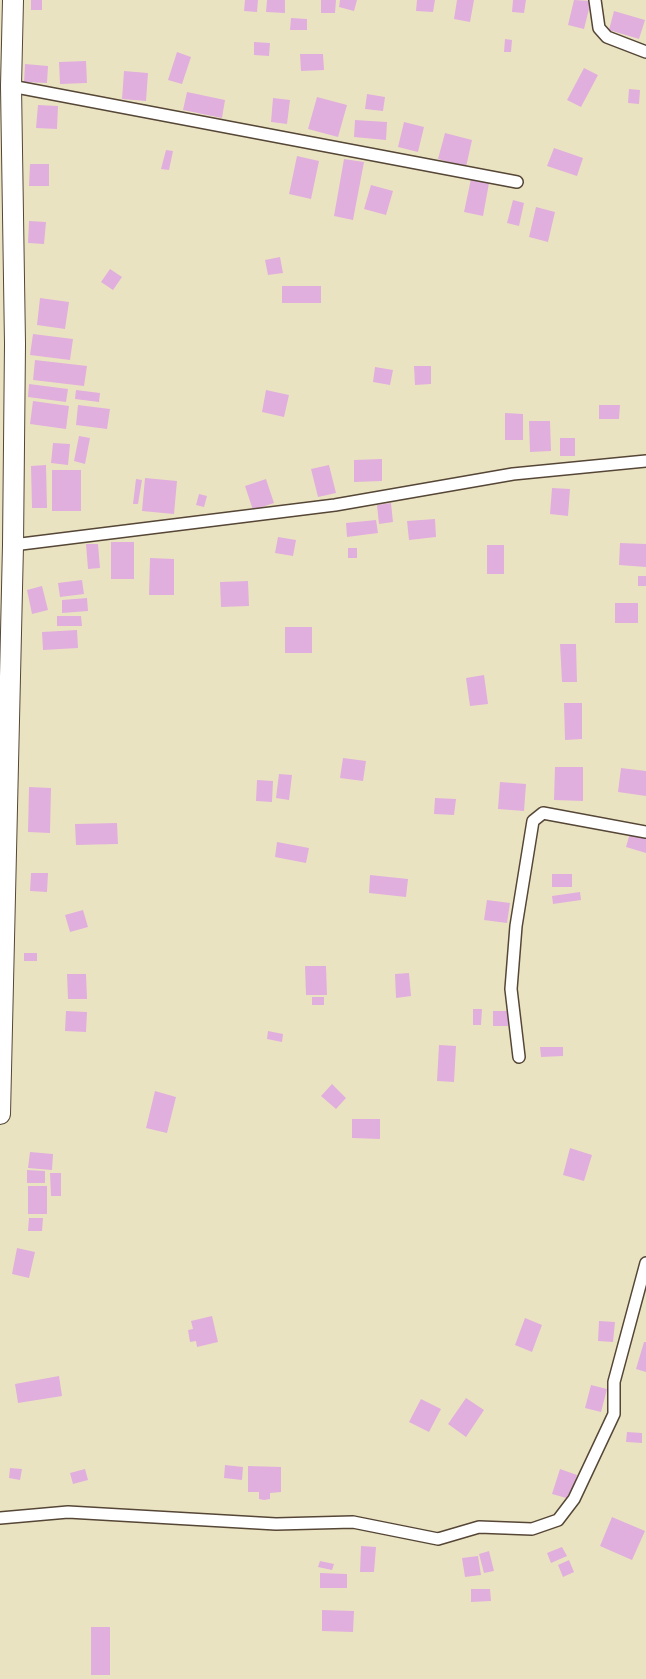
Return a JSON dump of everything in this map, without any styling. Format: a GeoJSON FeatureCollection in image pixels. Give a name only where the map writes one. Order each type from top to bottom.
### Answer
{"type":"FeatureCollection","features":[{"type":"Feature","properties":{"kind":"highway"},"geometry":{"type":"LineString","coordinates":[[0,1114],[13,545],[6,521],[13,0]]}},
{"type":"Feature","properties":{"kind":"street"},"geometry":{"type":"LineString","coordinates":[[595,0],[599,28],[608,37],[646,52]]}},
{"type":"Feature","properties":{"kind":"street"},"geometry":{"type":"LineString","coordinates":[[11,86],[517,182]]}},
{"type":"Feature","properties":{"kind":"street"},"geometry":{"type":"LineString","coordinates":[[13,545],[335,505],[513,474],[646,461]]}},
{"type":"Feature","properties":{"kind":"street"},"geometry":{"type":"LineString","coordinates":[[519,1057],[512,989],[516,926],[533,820],[543,813],[646,832]]}},
{"type":"Feature","properties":{"kind":"street"},"geometry":{"type":"LineString","coordinates":[[0,1518],[68,1512],[276,1524],[353,1522],[438,1539],[479,1527],[532,1529],[558,1520],[574,1499],[614,1414],[614,1382],[646,1263]]}},
{"type":"Feature","properties":{"kind":"building"},"geometry":{"type":"Polygon","coordinates":[[[31,0],[42,0],[42,10],[31,10],[31,0]]]}},
{"type":"Feature","properties":{"kind":"building"},"geometry":{"type":"Polygon","coordinates":[[[245,0],[258,0],[257,12],[244,11],[245,0]]]}},
{"type":"Feature","properties":{"kind":"building"},"geometry":{"type":"Polygon","coordinates":[[[267,0],[285,0],[285,13],[266,12],[267,0]]]}},
{"type":"Feature","properties":{"kind":"building"},"geometry":{"type":"Polygon","coordinates":[[[321,0],[336,0],[335,13],[321,13],[321,0]]]}},
{"type":"Feature","properties":{"kind":"building"},"geometry":{"type":"Polygon","coordinates":[[[340,0],[357,0],[354,11],[339,7],[340,0]]]}},
{"type":"Feature","properties":{"kind":"building"},"geometry":{"type":"Polygon","coordinates":[[[417,0],[435,0],[433,12],[416,11],[417,0]]]}},
{"type":"Feature","properties":{"kind":"building"},"geometry":{"type":"Polygon","coordinates":[[[457,0],[474,0],[470,22],[454,19],[457,0]]]}},
{"type":"Feature","properties":{"kind":"building"},"geometry":{"type":"Polygon","coordinates":[[[513,0],[526,0],[524,13],[512,12],[513,0]]]}},
{"type":"Feature","properties":{"kind":"building"},"geometry":{"type":"Polygon","coordinates":[[[574,0],[591,1],[584,29],[568,25],[574,0]]]}},
{"type":"Feature","properties":{"kind":"building"},"geometry":{"type":"Polygon","coordinates":[[[614,11],[645,20],[639,39],[609,30],[614,11]]]}},
{"type":"Feature","properties":{"kind":"building"},"geometry":{"type":"Polygon","coordinates":[[[291,18],[307,19],[307,30],[290,30],[291,18]]]}},
{"type":"Feature","properties":{"kind":"building"},"geometry":{"type":"Polygon","coordinates":[[[505,39],[512,40],[511,52],[504,52],[505,39]]]}},
{"type":"Feature","properties":{"kind":"building"},"geometry":{"type":"Polygon","coordinates":[[[254,42],[270,43],[269,56],[254,55],[254,42]]]}},
{"type":"Feature","properties":{"kind":"building"},"geometry":{"type":"Polygon","coordinates":[[[177,52],[191,57],[182,84],[168,80],[177,52]]]}},
{"type":"Feature","properties":{"kind":"building"},"geometry":{"type":"Polygon","coordinates":[[[300,54],[323,54],[324,70],[301,71],[300,54]]]}},
{"type":"Feature","properties":{"kind":"building"},"geometry":{"type":"Polygon","coordinates":[[[86,61],[87,83],[60,84],[59,62],[86,61]]]}},
{"type":"Feature","properties":{"kind":"building"},"geometry":{"type":"Polygon","coordinates":[[[25,64],[48,66],[47,83],[24,82],[25,64]]]}},
{"type":"Feature","properties":{"kind":"building"},"geometry":{"type":"Polygon","coordinates":[[[584,68],[598,75],[581,107],[567,100],[584,68]]]}},
{"type":"Feature","properties":{"kind":"building"},"geometry":{"type":"Polygon","coordinates":[[[124,71],[148,73],[146,101],[122,99],[124,71]]]}},
{"type":"Feature","properties":{"kind":"building"},"geometry":{"type":"Polygon","coordinates":[[[629,89],[640,90],[639,104],[628,103],[629,89]]]}},
{"type":"Feature","properties":{"kind":"building"},"geometry":{"type":"Polygon","coordinates":[[[187,92],[225,100],[222,118],[183,110],[187,92]]]}},
{"type":"Feature","properties":{"kind":"building"},"geometry":{"type":"Polygon","coordinates":[[[367,94],[385,97],[383,111],[365,109],[367,94]]]}},
{"type":"Feature","properties":{"kind":"building"},"geometry":{"type":"Polygon","coordinates":[[[317,97],[347,105],[338,137],[308,129],[317,97]]]}},
{"type":"Feature","properties":{"kind":"building"},"geometry":{"type":"Polygon","coordinates":[[[273,98],[290,100],[287,124],[271,122],[273,98]]]}},
{"type":"Feature","properties":{"kind":"building"},"geometry":{"type":"Polygon","coordinates":[[[38,105],[58,106],[57,129],[36,128],[38,105]]]}},
{"type":"Feature","properties":{"kind":"building"},"geometry":{"type":"Polygon","coordinates":[[[355,120],[387,122],[386,140],[354,137],[355,120]]]}},
{"type":"Feature","properties":{"kind":"building"},"geometry":{"type":"Polygon","coordinates":[[[404,122],[424,127],[418,152],[398,147],[404,122]]]}},
{"type":"Feature","properties":{"kind":"building"},"geometry":{"type":"Polygon","coordinates":[[[445,133],[472,140],[466,167],[438,159],[445,133]]]}},
{"type":"Feature","properties":{"kind":"building"},"geometry":{"type":"Polygon","coordinates":[[[554,148],[583,158],[577,176],[547,166],[554,148]]]}},
{"type":"Feature","properties":{"kind":"building"},"geometry":{"type":"Polygon","coordinates":[[[166,150],[173,151],[169,170],[161,169],[166,150]]]}},
{"type":"Feature","properties":{"kind":"building"},"geometry":{"type":"Polygon","coordinates":[[[297,156],[319,161],[311,199],[289,194],[297,156]]]}},
{"type":"Feature","properties":{"kind":"building"},"geometry":{"type":"Polygon","coordinates":[[[344,159],[364,162],[353,220],[334,216],[344,159]]]}},
{"type":"Feature","properties":{"kind":"building"},"geometry":{"type":"Polygon","coordinates":[[[30,164],[49,164],[49,186],[29,186],[30,164]]]}},
{"type":"Feature","properties":{"kind":"building"},"geometry":{"type":"Polygon","coordinates":[[[471,179],[489,183],[483,216],[464,212],[471,179]]]}},
{"type":"Feature","properties":{"kind":"building"},"geometry":{"type":"Polygon","coordinates":[[[371,185],[393,191],[386,215],[364,209],[371,185]]]}},
{"type":"Feature","properties":{"kind":"building"},"geometry":{"type":"Polygon","coordinates":[[[513,200],[524,203],[519,226],[507,223],[513,200]]]}},
{"type":"Feature","properties":{"kind":"building"},"geometry":{"type":"Polygon","coordinates":[[[536,207],[555,212],[548,242],[529,237],[536,207]]]}},
{"type":"Feature","properties":{"kind":"building"},"geometry":{"type":"Polygon","coordinates":[[[29,221],[46,222],[44,244],[28,243],[29,221]]]}},
{"type":"Feature","properties":{"kind":"building"},"geometry":{"type":"Polygon","coordinates":[[[280,257],[283,273],[268,275],[265,260],[280,257]]]}},
{"type":"Feature","properties":{"kind":"building"},"geometry":{"type":"Polygon","coordinates":[[[110,269],[122,277],[113,290],[101,282],[110,269]]]}},
{"type":"Feature","properties":{"kind":"building"},"geometry":{"type":"Polygon","coordinates":[[[282,286],[321,286],[321,303],[282,303],[282,286]]]}},
{"type":"Feature","properties":{"kind":"building"},"geometry":{"type":"Polygon","coordinates":[[[40,298],[69,302],[65,329],[37,325],[40,298]]]}},
{"type":"Feature","properties":{"kind":"building"},"geometry":{"type":"Polygon","coordinates":[[[33,334],[73,339],[70,360],[30,355],[33,334]]]}},
{"type":"Feature","properties":{"kind":"building"},"geometry":{"type":"Polygon","coordinates":[[[35,360],[87,366],[84,386],[33,380],[35,360]]]}},
{"type":"Feature","properties":{"kind":"building"},"geometry":{"type":"Polygon","coordinates":[[[414,366],[431,366],[431,384],[415,385],[414,366]]]}},
{"type":"Feature","properties":{"kind":"building"},"geometry":{"type":"Polygon","coordinates":[[[375,367],[393,370],[390,385],[373,382],[375,367]]]}},
{"type":"Feature","properties":{"kind":"building"},"geometry":{"type":"Polygon","coordinates":[[[29,384],[68,389],[66,402],[28,397],[29,384]]]}},
{"type":"Feature","properties":{"kind":"building"},"geometry":{"type":"Polygon","coordinates":[[[76,390],[100,393],[99,402],[75,399],[76,390]]]}},
{"type":"Feature","properties":{"kind":"building"},"geometry":{"type":"Polygon","coordinates":[[[266,390],[289,395],[284,417],[262,412],[266,390]]]}},
{"type":"Feature","properties":{"kind":"building"},"geometry":{"type":"Polygon","coordinates":[[[33,401],[69,406],[66,429],[30,424],[33,401]]]}},
{"type":"Feature","properties":{"kind":"building"},"geometry":{"type":"Polygon","coordinates":[[[78,405],[110,409],[107,429],[76,425],[78,405]]]}},
{"type":"Feature","properties":{"kind":"building"},"geometry":{"type":"Polygon","coordinates":[[[599,405],[620,405],[619,419],[599,419],[599,405]]]}},
{"type":"Feature","properties":{"kind":"building"},"geometry":{"type":"Polygon","coordinates":[[[505,413],[523,414],[523,440],[505,440],[505,413]]]}},
{"type":"Feature","properties":{"kind":"building"},"geometry":{"type":"Polygon","coordinates":[[[529,421],[550,421],[551,451],[530,452],[529,421]]]}},
{"type":"Feature","properties":{"kind":"building"},"geometry":{"type":"Polygon","coordinates":[[[79,436],[90,438],[85,464],[74,461],[79,436]]]}},
{"type":"Feature","properties":{"kind":"building"},"geometry":{"type":"Polygon","coordinates":[[[560,438],[575,438],[575,456],[560,456],[560,438]]]}},
{"type":"Feature","properties":{"kind":"building"},"geometry":{"type":"Polygon","coordinates":[[[53,443],[70,444],[68,465],[51,463],[53,443]]]}},
{"type":"Feature","properties":{"kind":"building"},"geometry":{"type":"Polygon","coordinates":[[[382,459],[382,481],[354,482],[354,460],[382,459]]]}},
{"type":"Feature","properties":{"kind":"building"},"geometry":{"type":"Polygon","coordinates":[[[46,465],[47,508],[32,508],[31,466],[46,465]]]}},
{"type":"Feature","properties":{"kind":"building"},"geometry":{"type":"Polygon","coordinates":[[[329,465],[336,493],[318,497],[311,469],[329,465]]]}},
{"type":"Feature","properties":{"kind":"building"},"geometry":{"type":"Polygon","coordinates":[[[52,470],[81,470],[81,511],[52,511],[52,470]]]}},
{"type":"Feature","properties":{"kind":"building"},"geometry":{"type":"Polygon","coordinates":[[[145,478],[177,481],[174,514],[142,511],[145,478]]]}},
{"type":"Feature","properties":{"kind":"building"},"geometry":{"type":"Polygon","coordinates":[[[136,479],[142,480],[138,504],[133,504],[136,479]]]}},
{"type":"Feature","properties":{"kind":"building"},"geometry":{"type":"Polygon","coordinates":[[[266,479],[274,503],[253,510],[245,486],[266,479]]]}},
{"type":"Feature","properties":{"kind":"building"},"geometry":{"type":"Polygon","coordinates":[[[552,488],[570,489],[568,516],[550,514],[552,488]]]}},
{"type":"Feature","properties":{"kind":"building"},"geometry":{"type":"Polygon","coordinates":[[[199,494],[207,496],[204,507],[196,505],[199,494]]]}},
{"type":"Feature","properties":{"kind":"building"},"geometry":{"type":"Polygon","coordinates":[[[391,503],[393,522],[379,524],[377,505],[391,503]]]}},
{"type":"Feature","properties":{"kind":"building"},"geometry":{"type":"Polygon","coordinates":[[[435,519],[436,537],[409,540],[407,521],[435,519]]]}},
{"type":"Feature","properties":{"kind":"building"},"geometry":{"type":"Polygon","coordinates":[[[376,520],[378,533],[347,537],[346,523],[376,520]]]}},
{"type":"Feature","properties":{"kind":"building"},"geometry":{"type":"Polygon","coordinates":[[[278,537],[296,540],[293,556],[275,553],[278,537]]]}},
{"type":"Feature","properties":{"kind":"building"},"geometry":{"type":"Polygon","coordinates":[[[111,542],[134,542],[134,579],[111,579],[111,542]]]}},
{"type":"Feature","properties":{"kind":"building"},"geometry":{"type":"Polygon","coordinates":[[[620,543],[646,544],[646,567],[619,565],[620,543]]]}},
{"type":"Feature","properties":{"kind":"building"},"geometry":{"type":"Polygon","coordinates":[[[86,544],[98,544],[100,568],[88,569],[86,544]]]}},
{"type":"Feature","properties":{"kind":"building"},"geometry":{"type":"Polygon","coordinates":[[[487,545],[504,545],[504,574],[487,574],[487,545]]]}},
{"type":"Feature","properties":{"kind":"building"},"geometry":{"type":"Polygon","coordinates":[[[348,548],[357,548],[357,558],[348,558],[348,548]]]}},
{"type":"Feature","properties":{"kind":"building"},"geometry":{"type":"Polygon","coordinates":[[[150,558],[174,559],[174,595],[149,595],[150,558]]]}},
{"type":"Feature","properties":{"kind":"building"},"geometry":{"type":"Polygon","coordinates":[[[638,576],[646,576],[646,586],[638,586],[638,576]]]}},
{"type":"Feature","properties":{"kind":"building"},"geometry":{"type":"Polygon","coordinates":[[[82,580],[84,594],[60,597],[58,583],[82,580]]]}},
{"type":"Feature","properties":{"kind":"building"},"geometry":{"type":"Polygon","coordinates":[[[248,581],[249,606],[221,607],[220,582],[248,581]]]}},
{"type":"Feature","properties":{"kind":"building"},"geometry":{"type":"Polygon","coordinates":[[[42,586],[48,610],[32,614],[27,590],[42,586]]]}},
{"type":"Feature","properties":{"kind":"building"},"geometry":{"type":"Polygon","coordinates":[[[87,598],[88,611],[62,613],[62,600],[87,598]]]}},
{"type":"Feature","properties":{"kind":"building"},"geometry":{"type":"Polygon","coordinates":[[[615,603],[638,603],[638,623],[615,623],[615,603]]]}},
{"type":"Feature","properties":{"kind":"building"},"geometry":{"type":"Polygon","coordinates":[[[57,616],[81,616],[82,626],[57,626],[57,616]]]}},
{"type":"Feature","properties":{"kind":"building"},"geometry":{"type":"Polygon","coordinates":[[[285,627],[312,627],[312,653],[285,653],[285,627]]]}},
{"type":"Feature","properties":{"kind":"building"},"geometry":{"type":"Polygon","coordinates":[[[77,630],[78,648],[43,650],[42,632],[77,630]]]}},
{"type":"Feature","properties":{"kind":"building"},"geometry":{"type":"Polygon","coordinates":[[[560,644],[576,644],[577,682],[562,682],[560,644]]]}},
{"type":"Feature","properties":{"kind":"building"},"geometry":{"type":"Polygon","coordinates":[[[484,675],[488,704],[470,706],[466,678],[484,675]]]}},
{"type":"Feature","properties":{"kind":"building"},"geometry":{"type":"Polygon","coordinates":[[[564,703],[582,703],[582,739],[565,740],[564,703]]]}},
{"type":"Feature","properties":{"kind":"building"},"geometry":{"type":"Polygon","coordinates":[[[343,758],[366,761],[363,781],[340,778],[343,758]]]}},
{"type":"Feature","properties":{"kind":"building"},"geometry":{"type":"Polygon","coordinates":[[[555,767],[583,767],[583,801],[554,800],[555,767]]]}},
{"type":"Feature","properties":{"kind":"building"},"geometry":{"type":"Polygon","coordinates":[[[621,768],[646,771],[646,796],[618,792],[621,768]]]}},
{"type":"Feature","properties":{"kind":"building"},"geometry":{"type":"Polygon","coordinates":[[[279,774],[292,775],[289,800],[276,798],[279,774]]]}},
{"type":"Feature","properties":{"kind":"building"},"geometry":{"type":"Polygon","coordinates":[[[257,780],[273,781],[272,802],[256,801],[257,780]]]}},
{"type":"Feature","properties":{"kind":"building"},"geometry":{"type":"Polygon","coordinates":[[[500,782],[526,784],[524,811],[498,809],[500,782]]]}},
{"type":"Feature","properties":{"kind":"building"},"geometry":{"type":"Polygon","coordinates":[[[29,787],[51,788],[50,833],[28,832],[29,787]]]}},
{"type":"Feature","properties":{"kind":"building"},"geometry":{"type":"Polygon","coordinates":[[[435,798],[456,799],[454,815],[434,814],[435,798]]]}},
{"type":"Feature","properties":{"kind":"building"},"geometry":{"type":"Polygon","coordinates":[[[117,823],[118,844],[76,845],[75,824],[117,823]]]}},
{"type":"Feature","properties":{"kind":"building"},"geometry":{"type":"Polygon","coordinates":[[[630,833],[646,837],[646,853],[626,847],[630,833]]]}},
{"type":"Feature","properties":{"kind":"building"},"geometry":{"type":"Polygon","coordinates":[[[277,842],[309,848],[306,863],[275,857],[277,842]]]}},
{"type":"Feature","properties":{"kind":"building"},"geometry":{"type":"Polygon","coordinates":[[[31,873],[48,873],[47,892],[30,891],[31,873]]]}},
{"type":"Feature","properties":{"kind":"building"},"geometry":{"type":"Polygon","coordinates":[[[552,874],[572,874],[572,887],[552,887],[552,874]]]}},
{"type":"Feature","properties":{"kind":"building"},"geometry":{"type":"Polygon","coordinates":[[[370,875],[408,879],[406,897],[369,893],[370,875]]]}},
{"type":"Feature","properties":{"kind":"building"},"geometry":{"type":"Polygon","coordinates":[[[580,892],[581,900],[553,904],[552,896],[580,892]]]}},
{"type":"Feature","properties":{"kind":"building"},"geometry":{"type":"Polygon","coordinates":[[[487,900],[510,903],[507,923],[484,920],[487,900]]]}},
{"type":"Feature","properties":{"kind":"building"},"geometry":{"type":"Polygon","coordinates":[[[83,910],[88,927],[70,932],[65,915],[83,910]]]}},
{"type":"Feature","properties":{"kind":"building"},"geometry":{"type":"Polygon","coordinates":[[[24,953],[37,953],[37,961],[24,961],[24,953]]]}},
{"type":"Feature","properties":{"kind":"building"},"geometry":{"type":"Polygon","coordinates":[[[305,966],[326,966],[327,995],[306,995],[305,966]]]}},
{"type":"Feature","properties":{"kind":"building"},"geometry":{"type":"Polygon","coordinates":[[[409,973],[411,996],[396,998],[395,974],[409,973]]]}},
{"type":"Feature","properties":{"kind":"building"},"geometry":{"type":"Polygon","coordinates":[[[67,974],[86,974],[87,999],[68,999],[67,974]]]}},
{"type":"Feature","properties":{"kind":"building"},"geometry":{"type":"Polygon","coordinates":[[[312,997],[324,997],[324,1005],[312,1005],[312,997]]]}},
{"type":"Feature","properties":{"kind":"building"},"geometry":{"type":"Polygon","coordinates":[[[473,1009],[482,1009],[481,1025],[473,1025],[473,1009]]]}},
{"type":"Feature","properties":{"kind":"building"},"geometry":{"type":"Polygon","coordinates":[[[66,1011],[87,1012],[86,1032],[65,1031],[66,1011]]]}},
{"type":"Feature","properties":{"kind":"building"},"geometry":{"type":"Polygon","coordinates":[[[493,1011],[508,1011],[508,1026],[493,1026],[493,1011]]]}},
{"type":"Feature","properties":{"kind":"building"},"geometry":{"type":"Polygon","coordinates":[[[268,1031],[283,1034],[282,1042],[267,1039],[268,1031]]]}},
{"type":"Feature","properties":{"kind":"building"},"geometry":{"type":"Polygon","coordinates":[[[439,1045],[456,1046],[454,1082],[437,1081],[439,1045]]]}},
{"type":"Feature","properties":{"kind":"building"},"geometry":{"type":"Polygon","coordinates":[[[540,1047],[563,1047],[563,1056],[541,1057],[540,1047]]]}},
{"type":"Feature","properties":{"kind":"building"},"geometry":{"type":"Polygon","coordinates":[[[332,1084],[346,1098],[336,1109],[321,1096],[332,1084]]]}},
{"type":"Feature","properties":{"kind":"building"},"geometry":{"type":"Polygon","coordinates":[[[155,1091],[176,1097],[167,1133],[146,1128],[155,1091]]]}},
{"type":"Feature","properties":{"kind":"building"},"geometry":{"type":"Polygon","coordinates":[[[352,1119],[380,1119],[380,1139],[352,1138],[352,1119]]]}},
{"type":"Feature","properties":{"kind":"building"},"geometry":{"type":"Polygon","coordinates":[[[570,1148],[592,1155],[584,1181],[563,1175],[570,1148]]]}},
{"type":"Feature","properties":{"kind":"building"},"geometry":{"type":"Polygon","coordinates":[[[30,1152],[53,1154],[52,1170],[28,1168],[30,1152]]]}},
{"type":"Feature","properties":{"kind":"building"},"geometry":{"type":"Polygon","coordinates":[[[27,1170],[45,1171],[45,1183],[27,1183],[27,1170]]]}},
{"type":"Feature","properties":{"kind":"building"},"geometry":{"type":"Polygon","coordinates":[[[50,1173],[61,1173],[61,1196],[51,1196],[50,1173]]]}},
{"type":"Feature","properties":{"kind":"building"},"geometry":{"type":"Polygon","coordinates":[[[28,1186],[47,1186],[47,1214],[28,1214],[28,1186]]]}},
{"type":"Feature","properties":{"kind":"building"},"geometry":{"type":"Polygon","coordinates":[[[29,1218],[43,1218],[42,1231],[28,1231],[29,1218]]]}},
{"type":"Feature","properties":{"kind":"building"},"geometry":{"type":"Polygon","coordinates":[[[17,1248],[35,1252],[29,1278],[12,1274],[17,1248]]]}},
{"type":"Feature","properties":{"kind":"building"},"geometry":{"type":"Polygon","coordinates":[[[212,1316],[218,1342],[197,1347],[196,1341],[190,1342],[188,1330],[193,1329],[191,1321],[212,1316]]]}},
{"type":"Feature","properties":{"kind":"building"},"geometry":{"type":"Polygon","coordinates":[[[525,1318],[542,1325],[532,1352],[515,1345],[525,1318]]]}},
{"type":"Feature","properties":{"kind":"building"},"geometry":{"type":"Polygon","coordinates":[[[599,1321],[615,1322],[613,1342],[598,1341],[599,1321]]]}},
{"type":"Feature","properties":{"kind":"building"},"geometry":{"type":"Polygon","coordinates":[[[644,1342],[646,1342],[646,1372],[636,1369],[644,1342]]]}},
{"type":"Feature","properties":{"kind":"building"},"geometry":{"type":"Polygon","coordinates":[[[59,1376],[62,1396],[18,1403],[15,1384],[59,1376]]]}},
{"type":"Feature","properties":{"kind":"building"},"geometry":{"type":"Polygon","coordinates":[[[591,1385],[607,1389],[601,1412],[585,1408],[591,1385]]]}},
{"type":"Feature","properties":{"kind":"building"},"geometry":{"type":"Polygon","coordinates":[[[466,1398],[484,1410],[466,1437],[448,1424],[466,1398]]]}},
{"type":"Feature","properties":{"kind":"building"},"geometry":{"type":"Polygon","coordinates":[[[421,1399],[441,1409],[429,1432],[409,1422],[421,1399]]]}},
{"type":"Feature","properties":{"kind":"building"},"geometry":{"type":"Polygon","coordinates":[[[627,1432],[642,1433],[642,1443],[626,1442],[627,1432]]]}},
{"type":"Feature","properties":{"kind":"building"},"geometry":{"type":"Polygon","coordinates":[[[225,1465],[243,1467],[242,1480],[224,1478],[225,1465]]]}},
{"type":"Feature","properties":{"kind":"building"},"geometry":{"type":"Polygon","coordinates":[[[248,1466],[281,1467],[281,1492],[270,1493],[270,1499],[264,1500],[259,1499],[259,1492],[248,1492],[248,1466]]]}},
{"type":"Feature","properties":{"kind":"building"},"geometry":{"type":"Polygon","coordinates":[[[10,1468],[22,1469],[20,1480],[9,1478],[10,1468]]]}},
{"type":"Feature","properties":{"kind":"building"},"geometry":{"type":"Polygon","coordinates":[[[85,1469],[88,1480],[73,1484],[70,1473],[85,1469]]]}},
{"type":"Feature","properties":{"kind":"building"},"geometry":{"type":"Polygon","coordinates":[[[560,1469],[577,1475],[570,1499],[552,1494],[560,1469]]]}},
{"type":"Feature","properties":{"kind":"building"},"geometry":{"type":"Polygon","coordinates":[[[612,1517],[645,1531],[632,1560],[600,1546],[612,1517]]]}},
{"type":"Feature","properties":{"kind":"building"},"geometry":{"type":"Polygon","coordinates":[[[361,1546],[376,1547],[374,1572],[360,1572],[361,1546]]]}},
{"type":"Feature","properties":{"kind":"building"},"geometry":{"type":"Polygon","coordinates":[[[562,1547],[567,1556],[551,1563],[547,1553],[562,1547]]]}},
{"type":"Feature","properties":{"kind":"building"},"geometry":{"type":"Polygon","coordinates":[[[489,1551],[494,1571],[484,1573],[479,1554],[489,1551]]]}},
{"type":"Feature","properties":{"kind":"building"},"geometry":{"type":"Polygon","coordinates":[[[478,1556],[481,1575],[465,1577],[462,1558],[478,1556]]]}},
{"type":"Feature","properties":{"kind":"building"},"geometry":{"type":"Polygon","coordinates":[[[569,1560],[574,1572],[563,1577],[558,1565],[569,1560]]]}},
{"type":"Feature","properties":{"kind":"building"},"geometry":{"type":"Polygon","coordinates":[[[320,1561],[334,1564],[332,1570],[318,1567],[320,1561]]]}},
{"type":"Feature","properties":{"kind":"building"},"geometry":{"type":"Polygon","coordinates":[[[320,1573],[347,1574],[347,1588],[320,1588],[320,1573]]]}},
{"type":"Feature","properties":{"kind":"building"},"geometry":{"type":"Polygon","coordinates":[[[471,1589],[490,1589],[491,1601],[471,1602],[471,1589]]]}},
{"type":"Feature","properties":{"kind":"building"},"geometry":{"type":"Polygon","coordinates":[[[322,1610],[354,1611],[353,1632],[322,1631],[322,1610]]]}},
{"type":"Feature","properties":{"kind":"building"},"geometry":{"type":"Polygon","coordinates":[[[91,1627],[110,1627],[110,1675],[91,1675],[91,1627]]]}}]}
